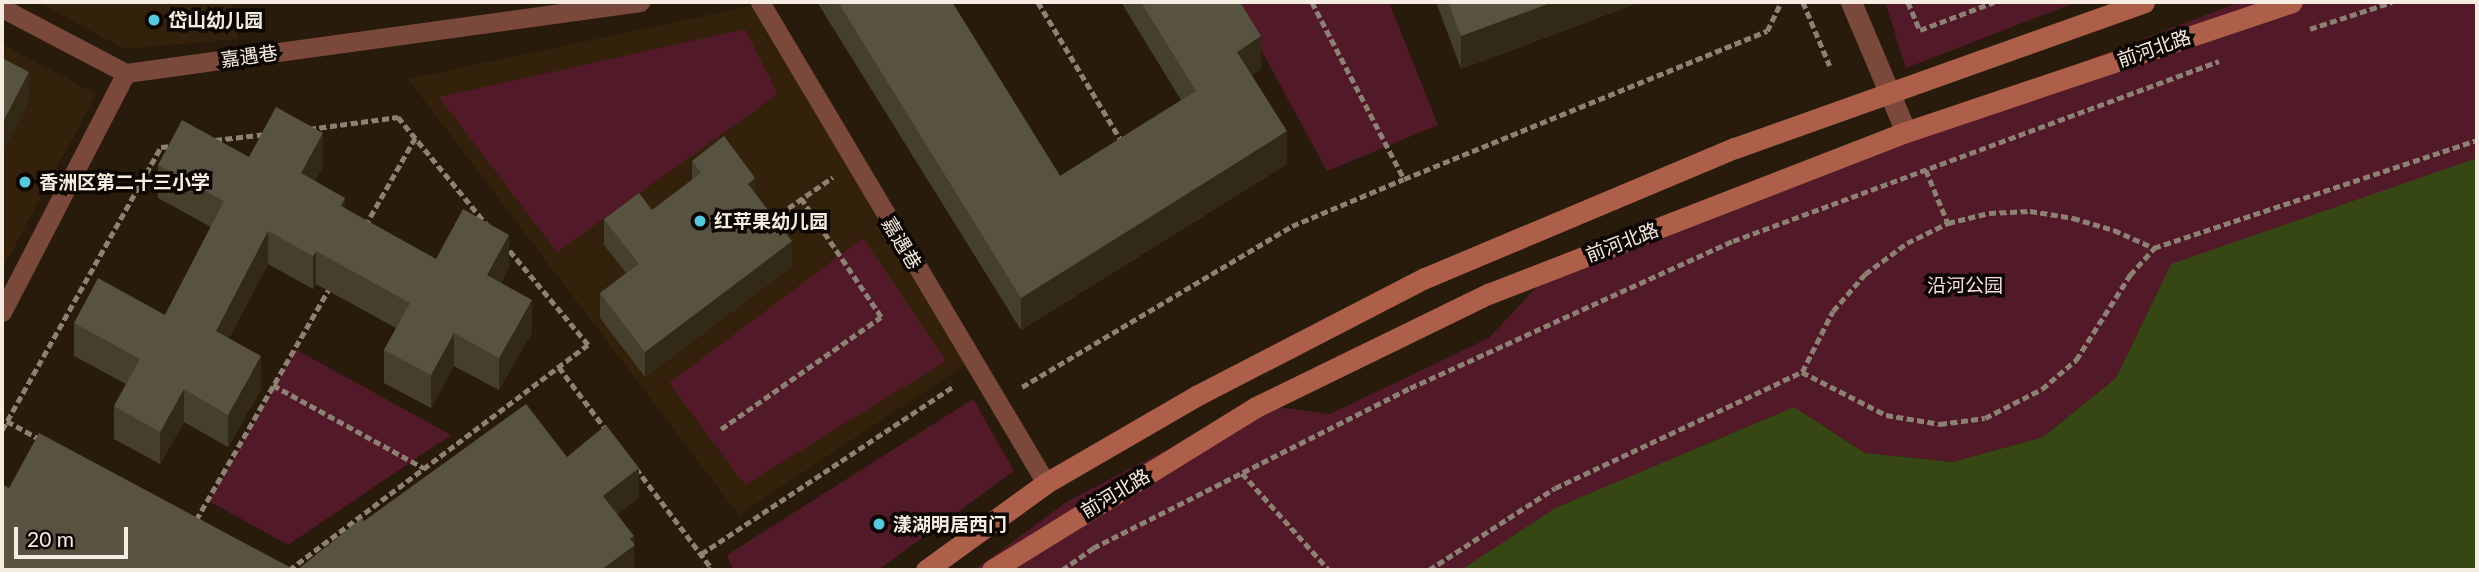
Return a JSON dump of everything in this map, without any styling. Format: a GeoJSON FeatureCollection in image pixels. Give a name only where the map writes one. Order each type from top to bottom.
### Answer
{"type":"FeatureCollection","features":[{"type":"Feature","properties":{"kind":"main road"},"geometry":{"type":"LineString","coordinates":[[926,570],[1046,482],[1196,396],[1425,278],[1735,148],[2144,2]]}},
{"type":"Feature","properties":{"kind":"main road","name":"前河北路"},"geometry":{"type":"LineString","coordinates":[[992,570],[1256,407],[1488,294],[1906,132],[2292,2]]}},
{"type":"Feature","properties":{"kind":"street"},"geometry":{"type":"LineString","coordinates":[[1851,2],[1887,94],[1906,132]]}},
{"type":"Feature","properties":{"kind":"lane","name":"嘉遇巷"},"geometry":{"type":"LineString","coordinates":[[126,73],[640,2]]}},
{"type":"Feature","properties":{"kind":"lane","name":"嘉遇巷"},"geometry":{"type":"LineString","coordinates":[[760,2],[1046,482]]}},
{"type":"Feature","properties":{"kind":"lane"},"geometry":{"type":"LineString","coordinates":[[2,8],[126,73],[2,312]]}},
{"type":"Feature","properties":{"kind":"path"},"geometry":{"type":"LineString","coordinates":[[1038,2],[1129,155]]}},
{"type":"Feature","properties":{"kind":"path"},"geometry":{"type":"LineString","coordinates":[[1312,2],[1404,179]]}},
{"type":"Feature","properties":{"kind":"path"},"geometry":{"type":"LineString","coordinates":[[998,402],[1292,226],[1767,32],[1781,2]]}},
{"type":"Feature","properties":{"kind":"path"},"geometry":{"type":"LineString","coordinates":[[1803,2],[1830,66]]}},
{"type":"Feature","properties":{"kind":"path"},"geometry":{"type":"LineString","coordinates":[[1908,2],[1920,30],[1994,2]]}},
{"type":"Feature","properties":{"kind":"path"},"geometry":{"type":"LineString","coordinates":[[2302,31],[2392,2]]}},
{"type":"Feature","properties":{"kind":"path"},"geometry":{"type":"LineString","coordinates":[[1062,570],[1093,548],[1410,388],[1733,241],[2225,59]]}},
{"type":"Feature","properties":{"kind":"path"},"geometry":{"type":"LineString","coordinates":[[306,129],[398,117],[493,231]]}},
{"type":"Feature","properties":{"kind":"path"},"geometry":{"type":"LineString","coordinates":[[214,141],[279,132]]}},
{"type":"Feature","properties":{"kind":"path"},"geometry":{"type":"LineString","coordinates":[[361,232],[415,138]]}},
{"type":"Feature","properties":{"kind":"path"},"geometry":{"type":"LineString","coordinates":[[1802,372],[1886,415],[1940,424],[1985,418],[2042,389],[2076,360],[2130,275],[2154,248],[2477,140]]}},
{"type":"Feature","properties":{"kind":"path"},"geometry":{"type":"LineString","coordinates":[[2,430],[161,147],[174,146]]}},
{"type":"Feature","properties":{"kind":"path"},"geometry":{"type":"LineString","coordinates":[[767,223],[854,162]]}},
{"type":"Feature","properties":{"kind":"path"},"geometry":{"type":"LineString","coordinates":[[1926,170],[1948,223]]}},
{"type":"Feature","properties":{"kind":"path"},"geometry":{"type":"LineString","coordinates":[[721,429],[881,317],[801,199]]}},
{"type":"Feature","properties":{"kind":"path"},"geometry":{"type":"LineString","coordinates":[[1429,570],[1555,488],[1802,372],[1833,312],[1865,274],[1907,243],[1948,223],[1989,213],[2030,211],[2114,230],[2154,248]]}},
{"type":"Feature","properties":{"kind":"path"},"geometry":{"type":"LineString","coordinates":[[277,564],[288,570],[588,345],[501,242]]}},
{"type":"Feature","properties":{"kind":"path"},"geometry":{"type":"LineString","coordinates":[[195,521],[334,279]]}},
{"type":"Feature","properties":{"kind":"path"},"geometry":{"type":"LineString","coordinates":[[559,367],[609,433]]}},
{"type":"Feature","properties":{"kind":"path"},"geometry":{"type":"LineString","coordinates":[[701,555],[979,370]]}},
{"type":"Feature","properties":{"kind":"path"},"geometry":{"type":"LineString","coordinates":[[273,386],[424,468]]}},
{"type":"Feature","properties":{"kind":"path"},"geometry":{"type":"LineString","coordinates":[[6,421],[42,440]]}},
{"type":"Feature","properties":{"kind":"path"},"geometry":{"type":"LineString","coordinates":[[634,466],[712,569],[709,570]]}},
{"type":"Feature","properties":{"kind":"path"},"geometry":{"type":"LineString","coordinates":[[1242,473],[1329,570]]}},
{"type":"Feature","properties":{"kind":"path"},"geometry":{"type":"LineString","coordinates":[[183,515],[207,527]]}},
{"type":"Feature","properties":{"kind":"shaded area","name":"岱山幼儿园"},"geometry":{"type":"Polygon","coordinates":[[[38,2],[233,2],[237,39],[124,49],[38,2]]]}},
{"type":"Feature","properties":{"kind":"shaded area","name":"红苹果幼儿园"},"geometry":{"type":"Polygon","coordinates":[[[756,5],[968,363],[739,515],[408,79],[756,5]]]}},
{"type":"Feature","properties":{"kind":"shaded area","name":"香洲区第二十三小学"},"geometry":{"type":"Polygon","coordinates":[[[2,44],[96,94],[2,270],[2,44]]]}},
{"type":"Feature","properties":{"kind":"shaded area"},"geometry":{"type":"Polygon","coordinates":[[[2477,158],[2477,570],[1461,570],[1555,508],[1794,407],[1865,453],[1953,462],[2043,437],[2116,378],[2171,264],[2477,158]]]}},
{"type":"Feature","properties":{"kind":"green space"},"geometry":{"type":"Polygon","coordinates":[[[1235,2],[1389,2],[1438,125],[1327,171],[1235,2]]]}},
{"type":"Feature","properties":{"kind":"green space"},"geometry":{"type":"Polygon","coordinates":[[[1885,2],[2077,2],[1906,68],[1885,2]]]}},
{"type":"Feature","properties":{"kind":"green space","name":"沿河公园"},"geometry":{"type":"Polygon","coordinates":[[[2240,2],[2477,2],[2477,181],[2171,264],[2116,378],[2043,437],[1953,462],[1865,453],[1794,407],[1555,508],[1461,570],[974,570],[1068,501],[1256,404],[1330,414],[1489,338],[1560,262],[2240,2]]]}},
{"type":"Feature","properties":{"kind":"green space"},"geometry":{"type":"Polygon","coordinates":[[[745,29],[778,94],[557,252],[439,97],[745,29]]]}},
{"type":"Feature","properties":{"kind":"green space"},"geometry":{"type":"Polygon","coordinates":[[[863,238],[946,361],[745,485],[669,383],[863,238]]]}},
{"type":"Feature","properties":{"kind":"green space"},"geometry":{"type":"Polygon","coordinates":[[[295,349],[451,435],[288,545],[209,501],[295,349]]]}},
{"type":"Feature","properties":{"kind":"green space"},"geometry":{"type":"Polygon","coordinates":[[[973,399],[1014,471],[878,570],[733,570],[727,555],[973,399]]]}},
{"type":"Feature","properties":{"kind":"building"},"geometry":{"type":"Polygon","coordinates":[[[838,2],[952,2],[1060,176],[1196,91],[1141,2],[1240,2],[1261,36],[1237,52],[1287,131],[1021,298],[838,2]]]}},
{"type":"Feature","properties":{"kind":"building"},"geometry":{"type":"Polygon","coordinates":[[[1448,2],[1553,2],[1461,36],[1448,2]]]}},
{"type":"Feature","properties":{"kind":"building"},"geometry":{"type":"Polygon","coordinates":[[[2,58],[29,72],[2,124],[2,58]]]}},
{"type":"Feature","properties":{"kind":"building"},"geometry":{"type":"Polygon","coordinates":[[[276,107],[323,133],[301,173],[345,198],[341,206],[436,259],[463,209],[509,235],[487,275],[532,300],[499,358],[454,333],[431,375],[384,350],[410,303],[316,251],[313,256],[268,231],[216,331],[261,356],[228,415],[184,389],[160,432],[114,406],[140,359],[74,323],[98,278],[165,315],[224,201],[158,165],[182,120],[249,157],[276,107]]]}},
{"type":"Feature","properties":{"kind":"building"},"geometry":{"type":"Polygon","coordinates":[[[724,136],[755,178],[748,184],[792,241],[645,352],[600,293],[639,264],[604,219],[639,193],[652,210],[701,173],[692,161],[724,136]]]}},
{"type":"Feature","properties":{"kind":"building"},"geometry":{"type":"Polygon","coordinates":[[[526,404],[567,457],[606,425],[639,468],[603,496],[634,536],[630,539],[635,545],[601,570],[297,570],[362,518],[364,521],[526,404]]]}},
{"type":"Feature","properties":{"kind":"building"},"geometry":{"type":"Polygon","coordinates":[[[39,433],[295,570],[2,570],[2,484],[9,488],[39,433]]]}},
{"type":"Feature","properties":{"kind":"place","name":"岱山幼儿园"},"geometry":{"type":"Point","coordinates":[154,20]}},
{"type":"Feature","properties":{"kind":"place","name":"香洲区第二十三小学"},"geometry":{"type":"Point","coordinates":[25,182]}},
{"type":"Feature","properties":{"kind":"place","name":"红苹果幼儿园"},"geometry":{"type":"Point","coordinates":[700,221]}},
{"type":"Feature","properties":{"kind":"place","name":"漾湖明居西门"},"geometry":{"type":"Point","coordinates":[879,524]}}]}
